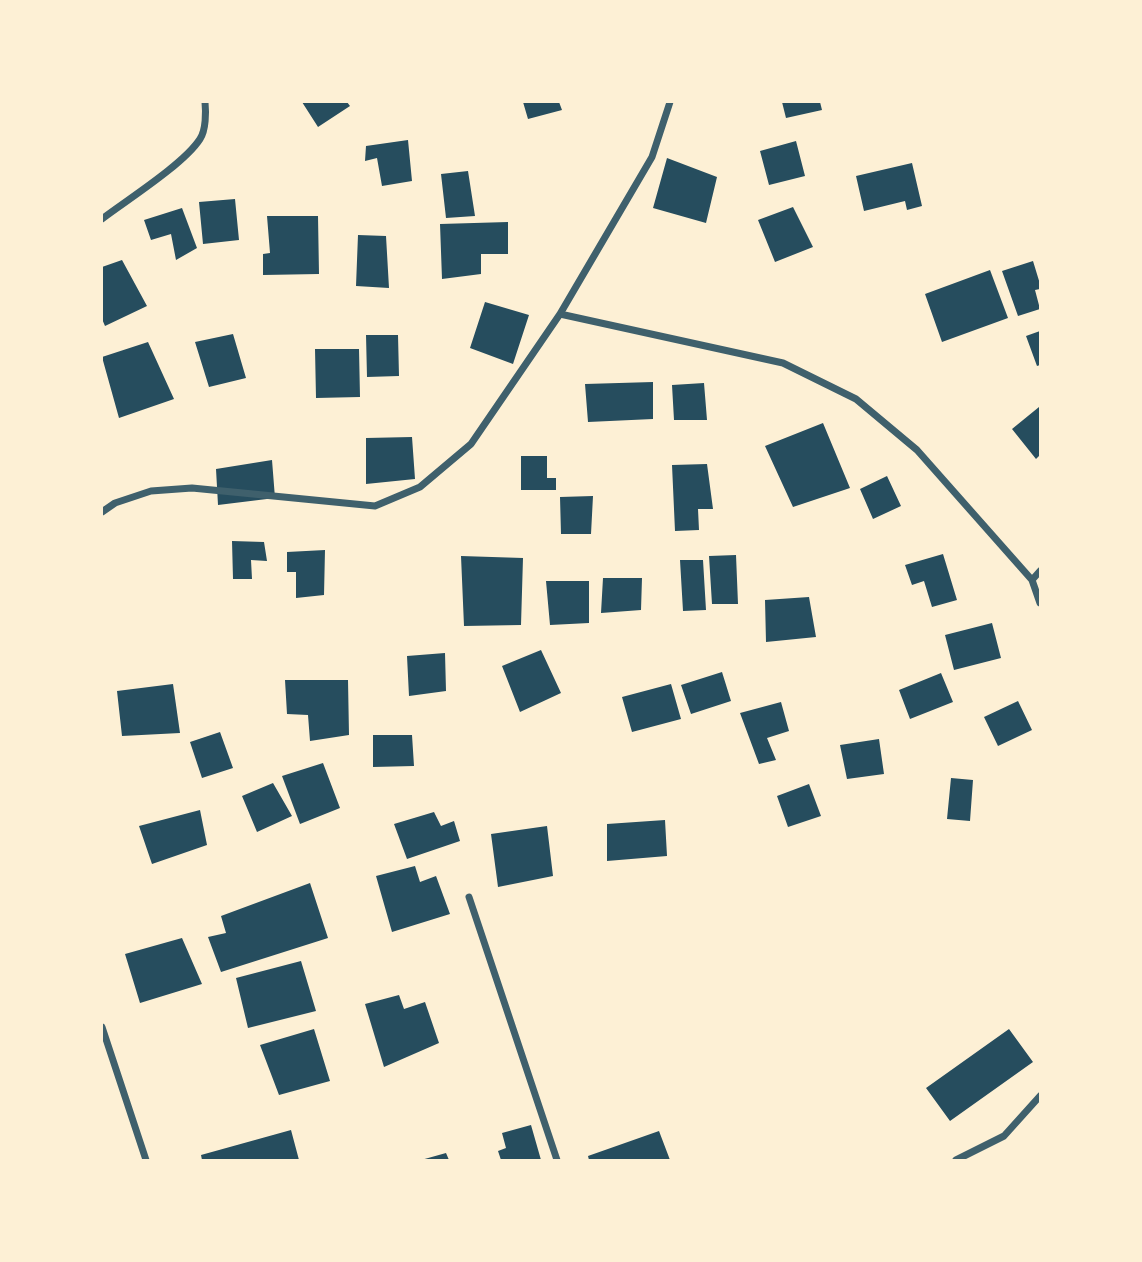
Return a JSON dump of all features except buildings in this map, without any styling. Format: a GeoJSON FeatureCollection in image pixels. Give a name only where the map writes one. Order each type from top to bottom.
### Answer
{"type":"FeatureCollection","features":[{"type":"Feature","properties":{"kind":"street"},"geometry":{"type":"LineString","coordinates":[[102,219],[177,162],[201,138],[205,102]]}},
{"type":"Feature","properties":{"kind":"street"},"geometry":{"type":"LineString","coordinates":[[102,512],[115,503],[152,491],[192,488],[375,506],[421,487],[471,444],[560,314],[652,157],[670,102]]}},
{"type":"Feature","properties":{"kind":"street"},"geometry":{"type":"LineString","coordinates":[[560,314],[783,363],[856,399],[917,450],[1032,580],[1041,603]]}},
{"type":"Feature","properties":{"kind":"street"},"geometry":{"type":"LineString","coordinates":[[1032,580],[1041,571]]}},
{"type":"Feature","properties":{"kind":"street"},"geometry":{"type":"LineString","coordinates":[[469,897],[557,1160]]}},
{"type":"Feature","properties":{"kind":"street"},"geometry":{"type":"LineString","coordinates":[[102,1027],[146,1160]]}},
{"type":"Feature","properties":{"kind":"street"},"geometry":{"type":"LineString","coordinates":[[956,1160],[1004,1136],[1041,1096]]}}]}
